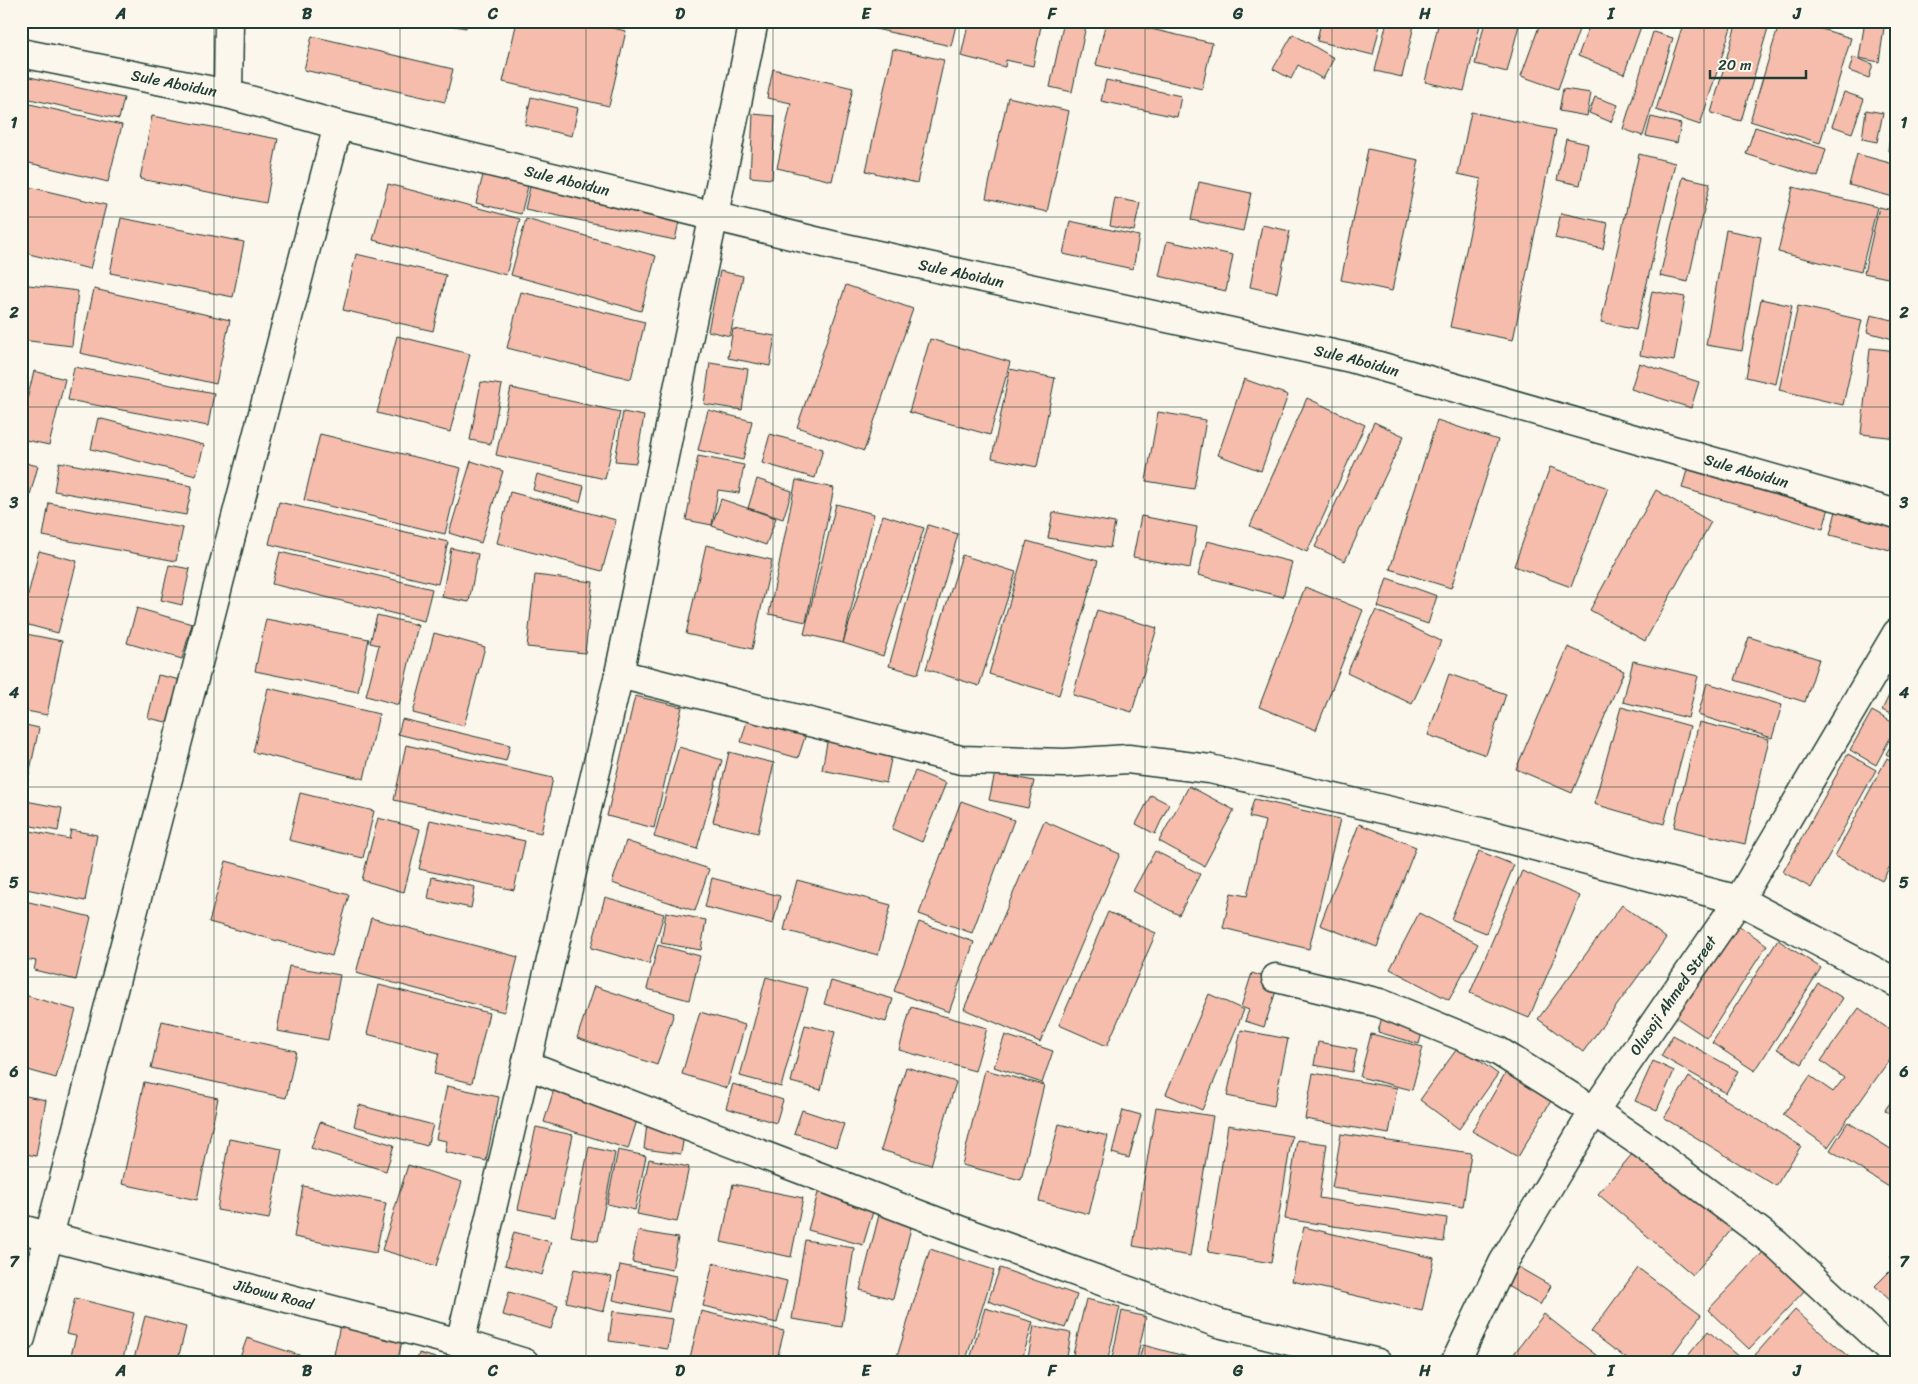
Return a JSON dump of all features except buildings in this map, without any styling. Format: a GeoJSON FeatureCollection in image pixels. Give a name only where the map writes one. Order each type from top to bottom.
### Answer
{"type":"FeatureCollection","features":[{"type":"Feature","properties":{"kind":"street"},"geometry":{"type":"LineString","coordinates":[[228,94],[229,21]]}},
{"type":"Feature","properties":{"kind":"street"},"geometry":{"type":"LineString","coordinates":[[460,1343],[619,674],[754,21]]}},
{"type":"Feature","properties":{"kind":"street","name":"Sule Aboidun"},"geometry":{"type":"LineString","coordinates":[[21,53],[228,94],[338,125],[836,246],[1351,358],[1897,514]]}},
{"type":"Feature","properties":{"kind":"street"},"geometry":{"type":"LineString","coordinates":[[21,1338],[338,125]]}},
{"type":"Feature","properties":{"kind":"street","name":"Olusoji Ahmed Street"},"geometry":{"type":"LineString","coordinates":[[1455,1363],[1503,1263],[1594,1111],[1739,900],[1897,633]]}},
{"type":"Feature","properties":{"kind":"street"},"geometry":{"type":"LineString","coordinates":[[619,674],[961,760],[1065,763],[1128,759],[1210,769],[1481,832],[1739,900],[1897,983]]}},
{"type":"Feature","properties":{"kind":"street"},"geometry":{"type":"LineString","coordinates":[[1276,978],[1380,1003],[1498,1051],[1594,1111],[1648,1148],[1776,1244],[1891,1358]]}},
{"type":"Feature","properties":{"kind":"street"},"geometry":{"type":"LineString","coordinates":[[527,1065],[962,1231],[1218,1323],[1378,1363]]}},
{"type":"Feature","properties":{"kind":"street","name":"Jibowu Road"},"geometry":{"type":"LineString","coordinates":[[21,1229],[460,1343],[525,1363]]}}]}
